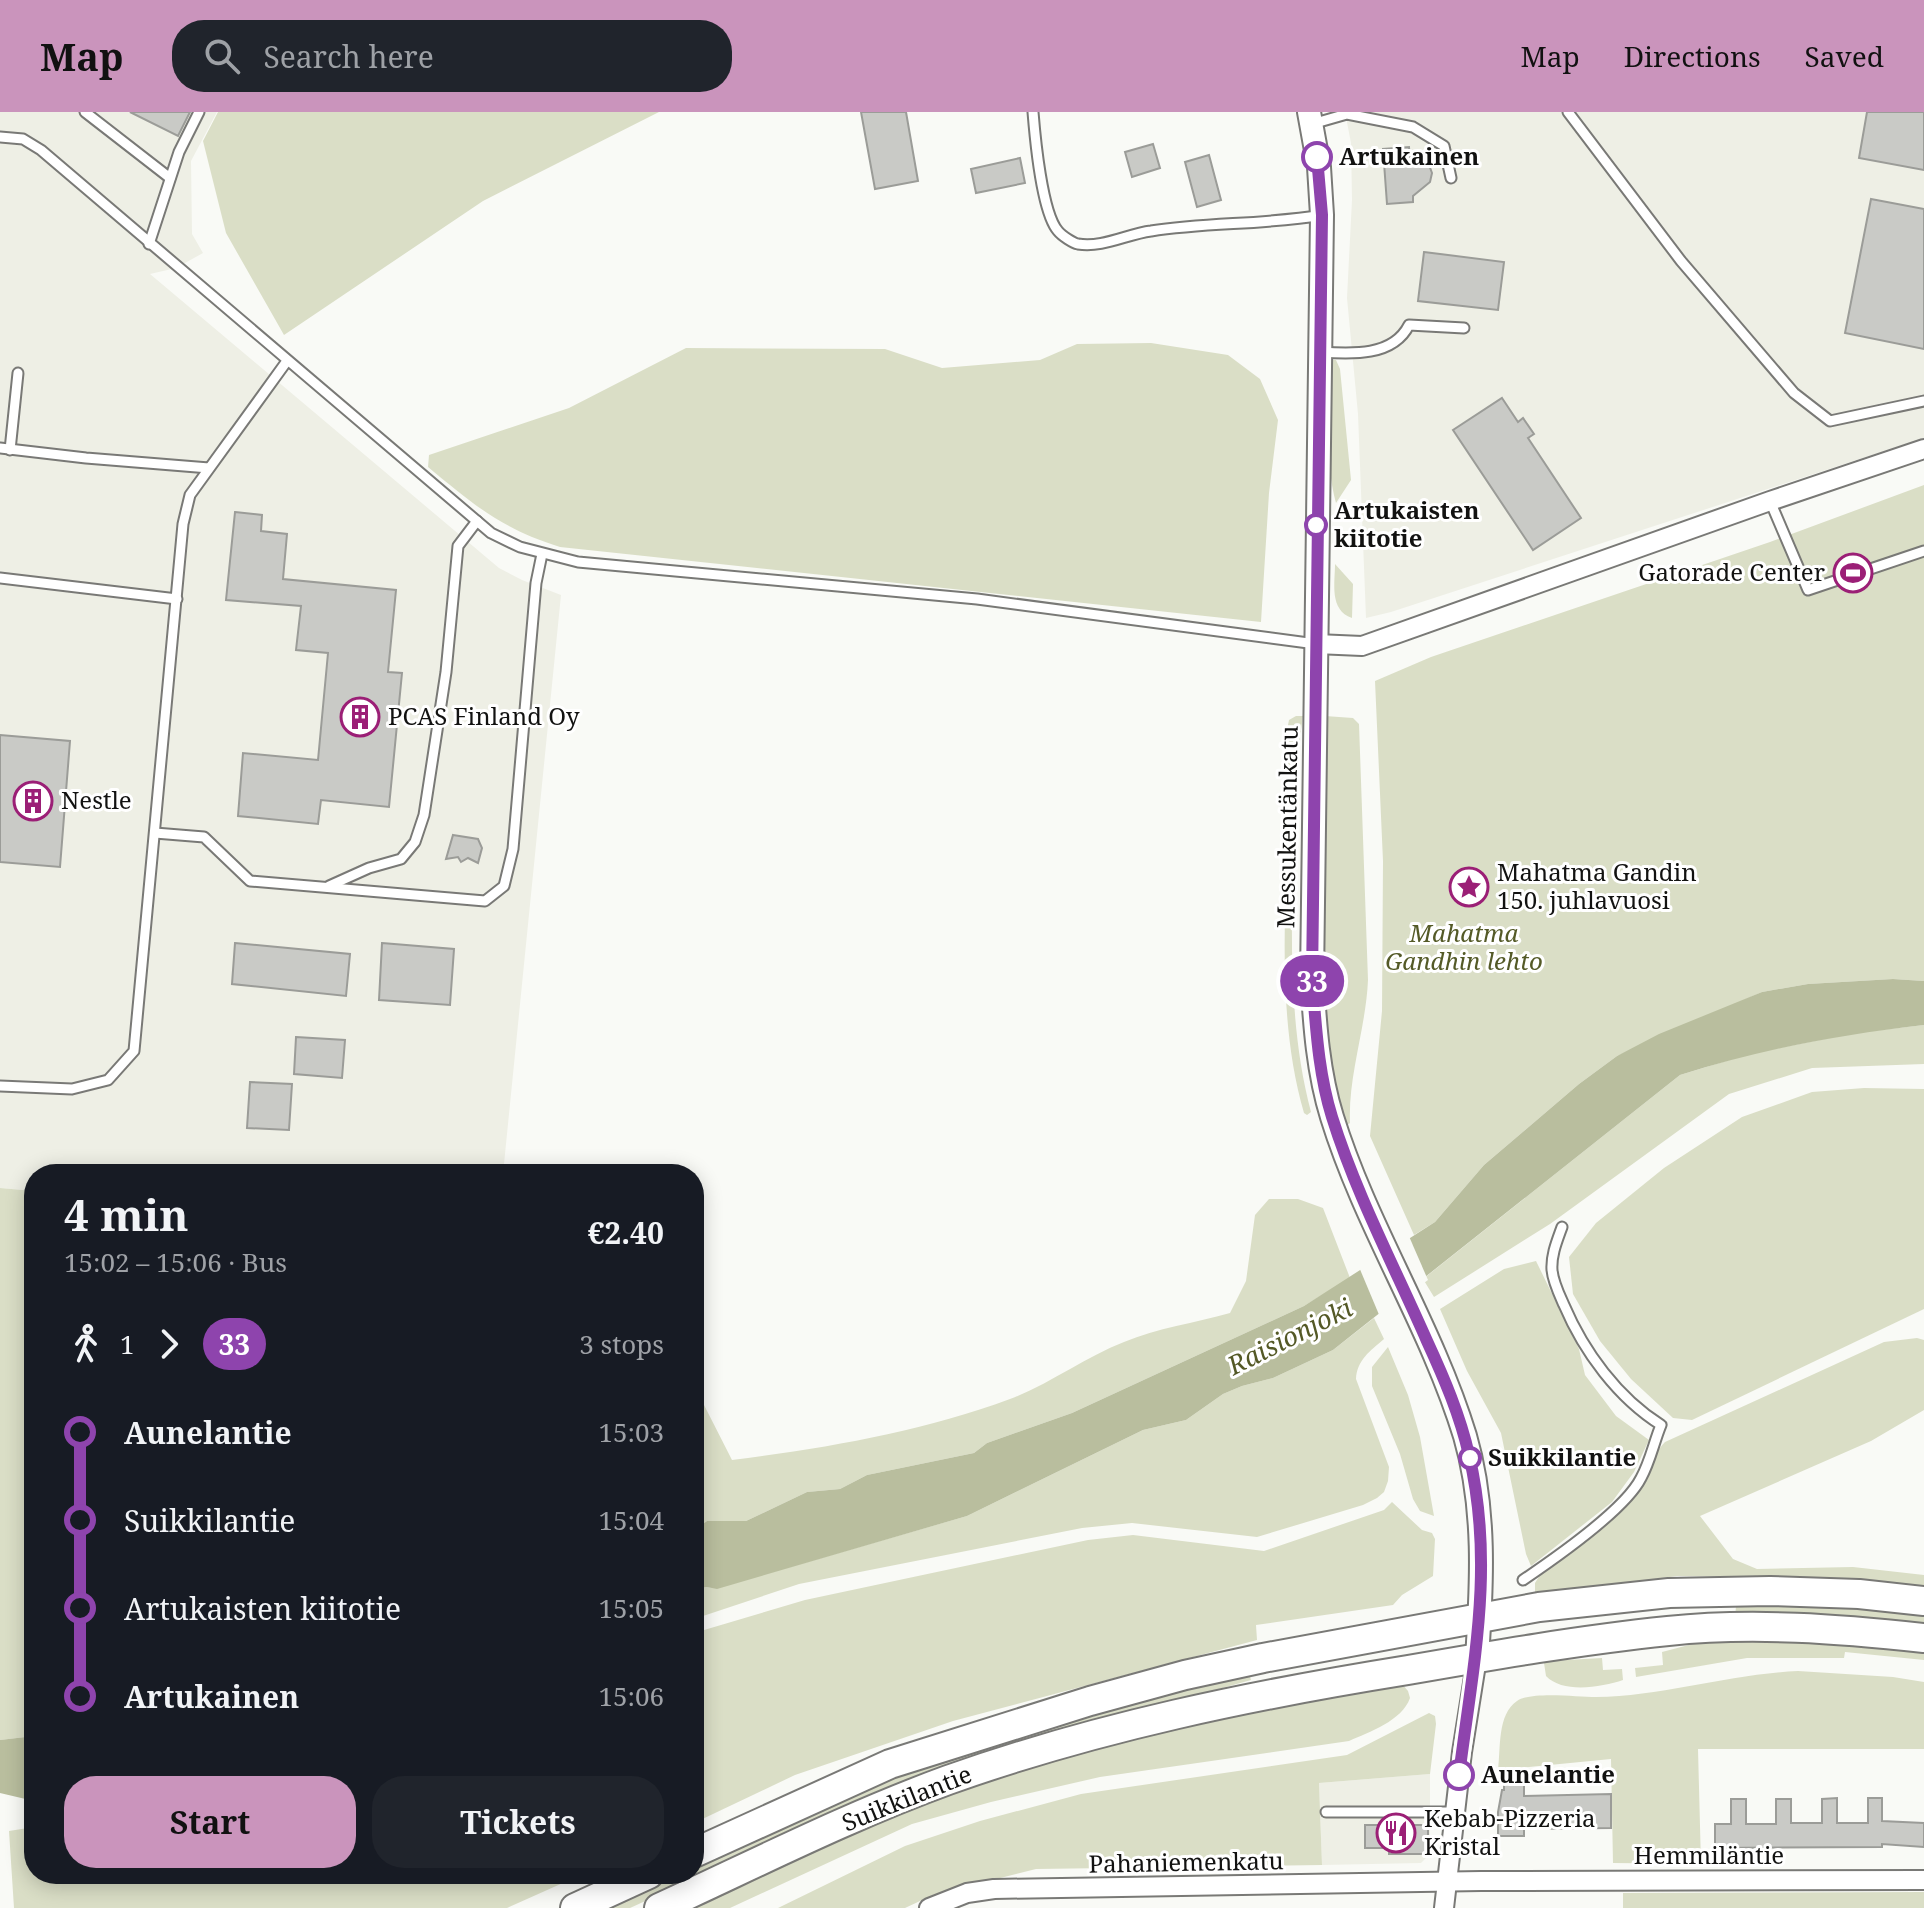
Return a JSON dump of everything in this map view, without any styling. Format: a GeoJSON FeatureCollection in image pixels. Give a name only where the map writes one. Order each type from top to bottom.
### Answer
{"type":"FeatureCollection","features":[{"type":"Feature","properties":{"kind":"main road","name":"Suikkilantie"},"geometry":{"type":"LineString","coordinates":[[704,1848],[890,1764],[1059,1710],[1185,1675],[1263,1658],[1539,1607],[1682,1593],[1770,1591],[1859,1594],[1924,1601]]}},
{"type":"Feature","properties":{"kind":"main road","name":"Suikkilantie"},"geometry":{"type":"LineString","coordinates":[[659,1908],[889,1803],[1005,1761],[1093,1735],[1189,1712],[1477,1658],[1669,1630],[1858,1631],[1924,1638]]}},
{"type":"Feature","properties":{"kind":"main road"},"geometry":{"type":"LineString","coordinates":[[575,1908],[627,1884]]}},
{"type":"Feature","properties":{"kind":"street","name":"Messukentänkatu"},"geometry":{"type":"LineString","coordinates":[[1310,118],[1322,215],[1312,979],[1316,1034],[1320,1070],[1332,1116],[1445,1380],[1465,1437],[1472,1467],[1482,1555],[1477,1658]]}},
{"type":"Feature","properties":{"kind":"street"},"geometry":{"type":"LineString","coordinates":[[1316,644],[1362,646],[1924,449]]}},
{"type":"Feature","properties":{"kind":"street"},"geometry":{"type":"LineString","coordinates":[[1444,1908],[1454,1812],[1477,1658]]}},
{"type":"Feature","properties":{"kind":"street","name":"Hemmiläntie"},"geometry":{"type":"LineString","coordinates":[[1447,1882],[1924,1880]]}},
{"type":"Feature","properties":{"kind":"street","name":"Pahaniemenkatu"},"geometry":{"type":"LineString","coordinates":[[929,1908],[967,1893],[994,1889],[1447,1882]]}},
{"type":"Feature","properties":{"kind":"lane"},"geometry":{"type":"LineString","coordinates":[[85,112],[170,178]]}},
{"type":"Feature","properties":{"kind":"lane"},"geometry":{"type":"LineString","coordinates":[[149,244],[179,152],[199,112]]}},
{"type":"Feature","properties":{"kind":"lane"},"geometry":{"type":"LineString","coordinates":[[1033,112],[1034,144],[1049,211],[1058,231],[1077,244],[1110,242],[1149,231],[1278,222],[1322,215]]}},
{"type":"Feature","properties":{"kind":"lane"},"geometry":{"type":"LineString","coordinates":[[1568,112],[1681,261],[1794,393],[1830,421],[1924,401]]}},
{"type":"Feature","properties":{"kind":"lane"},"geometry":{"type":"LineString","coordinates":[[1310,118],[1347,114],[1413,127],[1444,146],[1451,178]]}},
{"type":"Feature","properties":{"kind":"lane"},"geometry":{"type":"LineString","coordinates":[[0,137],[23,139],[41,150],[491,533],[542,554],[578,562],[977,599],[1316,644]]}},
{"type":"Feature","properties":{"kind":"lane"},"geometry":{"type":"LineString","coordinates":[[1320,352],[1342,354],[1379,350],[1405,335],[1409,325],[1464,328]]}},
{"type":"Feature","properties":{"kind":"lane"},"geometry":{"type":"LineString","coordinates":[[0,1086],[72,1089],[108,1080],[134,1051],[183,524],[190,495],[287,361]]}},
{"type":"Feature","properties":{"kind":"lane"},"geometry":{"type":"LineString","coordinates":[[18,373],[5,449],[209,468]]}},
{"type":"Feature","properties":{"kind":"lane"},"geometry":{"type":"LineString","coordinates":[[1770,501],[1808,590],[1924,551]]}},
{"type":"Feature","properties":{"kind":"lane"},"geometry":{"type":"LineString","coordinates":[[326,888],[369,868],[401,859],[415,842],[424,815],[446,672],[458,546],[477,521]]}},
{"type":"Feature","properties":{"kind":"lane"},"geometry":{"type":"LineString","coordinates":[[155,833],[204,837],[250,881],[485,901],[504,886],[513,849],[536,583],[542,554]]}},
{"type":"Feature","properties":{"kind":"lane"},"geometry":{"type":"LineString","coordinates":[[0,578],[177,599]]}},
{"type":"Feature","properties":{"kind":"lane"},"geometry":{"type":"LineString","coordinates":[[1523,1580],[1569,1548],[1631,1492],[1640,1481],[1661,1425],[1626,1398],[1573,1327],[1552,1273],[1555,1246],[1562,1227]]}},
{"type":"Feature","properties":{"kind":"lane"},"geometry":{"type":"LineString","coordinates":[[1326,1812],[1454,1812]]}},
{"type":"Feature","properties":{"kind":"shaded area"},"geometry":{"type":"Polygon","coordinates":[[[0,112],[217,112],[191,161],[192,234],[203,253],[176,268],[150,274],[499,568],[561,595],[504,1164],[24,1164],[24,1190],[0,1188],[0,112]]]}},
{"type":"Feature","properties":{"kind":"shaded area"},"geometry":{"type":"Polygon","coordinates":[[[1345,112],[1924,112],[1924,438],[1366,618],[1358,414],[1347,298],[1352,200],[1351,143],[1345,112]]]}},
{"type":"Feature","properties":{"kind":"shaded area"},"geometry":{"type":"Polygon","coordinates":[[[1430,1774],[1430,1849],[1421,1863],[1322,1865],[1319,1783],[1430,1774]]]}},
{"type":"Feature","properties":{"kind":"green space"},"geometry":{"type":"Polygon","coordinates":[[[218,112],[659,112],[483,201],[284,335],[226,233],[203,141],[218,112]]]}},
{"type":"Feature","properties":{"kind":"green space"},"geometry":{"type":"Polygon","coordinates":[[[1151,343],[1228,355],[1260,379],[1278,420],[1269,493],[1261,622],[560,547],[505,524],[428,467],[429,455],[569,408],[686,348],[885,349],[942,368],[1040,360],[1077,344],[1151,343]]]}},
{"type":"Feature","properties":{"kind":"green space"},"geometry":{"type":"Polygon","coordinates":[[[1333,360],[1340,369],[1351,480],[1336,503],[1329,451],[1330,364],[1333,360]]]}},
{"type":"Feature","properties":{"kind":"green space","name":"Mahatma Gandhin lehto"},"geometry":{"type":"Polygon","coordinates":[[[1924,485],[1924,981],[1893,979],[1808,984],[1762,992],[1617,1056],[1579,1084],[1484,1165],[1435,1222],[1414,1235],[1370,1136],[1382,1011],[1383,861],[1375,681],[1431,657],[1770,542],[1924,485]]]}},
{"type":"Feature","properties":{"kind":"green space"},"geometry":{"type":"Polygon","coordinates":[[[1335,564],[1353,584],[1352,618],[1340,609],[1337,602],[1335,564]]]}},
{"type":"Feature","properties":{"kind":"green space"},"geometry":{"type":"Polygon","coordinates":[[[1303,716],[1294,779],[1287,778],[1288,725],[1289,720],[1303,716]]]}},
{"type":"Feature","properties":{"kind":"green space"},"geometry":{"type":"Polygon","coordinates":[[[1325,716],[1353,718],[1359,724],[1368,980],[1352,1087],[1350,1123],[1347,1125],[1330,1064],[1323,993],[1325,716]]]}},
{"type":"Feature","properties":{"kind":"green space"},"geometry":{"type":"Polygon","coordinates":[[[1287,835],[1293,835],[1294,1009],[1311,1112],[1307,1115],[1296,1079],[1287,1010],[1287,835]]]}},
{"type":"Feature","properties":{"kind":"green space"},"geometry":{"type":"Polygon","coordinates":[[[1924,1025],[1924,1064],[1812,1068],[1729,1094],[1550,1224],[1434,1297],[1423,1279],[1680,1075],[1749,1054],[1854,1033],[1924,1025]]]}},
{"type":"Feature","properties":{"kind":"green space"},"geometry":{"type":"Polygon","coordinates":[[[1864,1088],[1924,1089],[1924,1309],[1692,1420],[1673,1418],[1631,1379],[1600,1341],[1573,1294],[1569,1257],[1596,1223],[1664,1168],[1742,1117],[1812,1092],[1864,1088]]]}},
{"type":"Feature","properties":{"kind":"green space"},"geometry":{"type":"Polygon","coordinates":[[[0,1188],[24,1190],[24,1737],[0,1740],[0,1188]]]}},
{"type":"Feature","properties":{"kind":"green space"},"geometry":{"type":"Polygon","coordinates":[[[1269,1199],[1298,1199],[1323,1208],[1350,1278],[1304,1306],[1072,1413],[987,1443],[974,1453],[867,1475],[840,1489],[807,1492],[746,1521],[704,1523],[704,1405],[732,1460],[873,1437],[976,1411],[1025,1393],[1095,1355],[1137,1337],[1230,1313],[1246,1281],[1255,1215],[1269,1199]]]}},
{"type":"Feature","properties":{"kind":"green space"},"geometry":{"type":"Polygon","coordinates":[[[1536,1261],[1579,1349],[1585,1375],[1616,1416],[1649,1440],[1634,1472],[1612,1502],[1531,1566],[1501,1433],[1467,1371],[1440,1309],[1504,1269],[1536,1261]]]}},
{"type":"Feature","properties":{"kind":"green space"},"geometry":{"type":"Polygon","coordinates":[[[1374,1318],[1384,1339],[1362,1361],[1356,1379],[1389,1467],[1384,1492],[1363,1505],[1257,1537],[1132,1523],[1082,1528],[799,1584],[704,1616],[704,1587],[717,1588],[967,1516],[1143,1430],[1186,1420],[1223,1394],[1273,1378],[1333,1350],[1374,1318]]]}},
{"type":"Feature","properties":{"kind":"green space"},"geometry":{"type":"Polygon","coordinates":[[[1924,1340],[1924,1410],[1871,1441],[1700,1516],[1733,1559],[1757,1569],[1853,1567],[1924,1575],[1924,1588],[1831,1578],[1677,1576],[1535,1596],[1535,1583],[1543,1570],[1606,1522],[1639,1491],[1665,1442],[1884,1342],[1924,1340]]]}},
{"type":"Feature","properties":{"kind":"green space"},"geometry":{"type":"Polygon","coordinates":[[[1388,1347],[1408,1395],[1420,1437],[1434,1516],[1420,1511],[1413,1499],[1400,1454],[1372,1386],[1372,1367],[1388,1347]]]}},
{"type":"Feature","properties":{"kind":"green space"},"geometry":{"type":"Polygon","coordinates":[[[1392,1502],[1422,1530],[1432,1533],[1435,1539],[1433,1576],[1402,1595],[1393,1605],[1256,1625],[1257,1640],[953,1721],[795,1775],[704,1818],[704,1630],[805,1600],[1088,1540],[1133,1535],[1264,1551],[1384,1510],[1392,1502]]]}},
{"type":"Feature","properties":{"kind":"green space"},"geometry":{"type":"Polygon","coordinates":[[[1760,1601],[1924,1612],[1924,1626],[1735,1618],[1736,1606],[1760,1601]]]}},
{"type":"Feature","properties":{"kind":"green space"},"geometry":{"type":"Polygon","coordinates":[[[1708,1640],[1847,1641],[1924,1649],[1924,1660],[1845,1652],[1844,1658],[1747,1658],[1636,1677],[1635,1668],[1663,1665],[1662,1652],[1708,1640]]]}},
{"type":"Feature","properties":{"kind":"green space"},"geometry":{"type":"Polygon","coordinates":[[[1602,1658],[1603,1670],[1622,1669],[1623,1680],[1594,1687],[1572,1687],[1553,1682],[1546,1676],[1544,1663],[1549,1661],[1602,1658]]]}},
{"type":"Feature","properties":{"kind":"green space"},"geometry":{"type":"Polygon","coordinates":[[[1798,1671],[1924,1682],[1924,1749],[1698,1749],[1701,1864],[1613,1863],[1611,1759],[1498,1770],[1506,1714],[1517,1701],[1524,1698],[1543,1695],[1621,1696],[1798,1671]]]}},
{"type":"Feature","properties":{"kind":"green space"},"geometry":{"type":"Polygon","coordinates":[[[1249,1673],[1251,1680],[1073,1730],[831,1816],[704,1874],[704,1861],[886,1779],[1070,1717],[1249,1673]]]}},
{"type":"Feature","properties":{"kind":"green space"},"geometry":{"type":"Polygon","coordinates":[[[1402,1684],[1410,1698],[1400,1713],[1384,1725],[1349,1741],[1100,1777],[991,1802],[912,1824],[730,1908],[688,1908],[909,1808],[1028,1767],[1215,1720],[1402,1684]]]}},
{"type":"Feature","properties":{"kind":"green space"},"geometry":{"type":"Polygon","coordinates":[[[1429,1713],[1435,1716],[1436,1724],[1430,1774],[1319,1783],[1322,1865],[1036,1869],[933,1895],[905,1908],[778,1908],[905,1846],[980,1821],[1081,1794],[1347,1755],[1429,1713]]]}},
{"type":"Feature","properties":{"kind":"green space"},"geometry":{"type":"Polygon","coordinates":[[[24,1829],[24,1884],[561,1884],[507,1908],[14,1908],[9,1831],[24,1829]]]}},
{"type":"Feature","properties":{"kind":"green space"},"geometry":{"type":"Polygon","coordinates":[[[656,1884],[682,1884],[630,1908],[604,1908],[656,1884]]]}},
{"type":"Feature","properties":{"kind":"green space"},"geometry":{"type":"Polygon","coordinates":[[[1924,1892],[1924,1908],[1623,1908],[1623,1893],[1924,1892]]]}},
{"type":"Feature","properties":{"kind":"water","name":"Raisionjoki"},"geometry":{"type":"Polygon","coordinates":[[[1893,979],[1924,981],[1924,1025],[1800,1044],[1680,1075],[1333,1350],[1273,1378],[1223,1394],[1186,1420],[1143,1430],[967,1516],[717,1589],[704,1587],[704,1523],[707,1521],[746,1521],[807,1492],[840,1489],[867,1475],[974,1453],[987,1443],[1072,1413],[1304,1306],[1435,1222],[1484,1165],[1579,1084],[1617,1056],[1659,1034],[1762,992],[1808,984],[1893,979]]]}},
{"type":"Feature","properties":{"kind":"water"},"geometry":{"type":"Polygon","coordinates":[[[24,1737],[24,1799],[0,1793],[0,1740],[24,1737]]]}},
{"type":"Feature","properties":{"kind":"pier"},"geometry":{"type":"Polygon","coordinates":[[[1408,1234],[1428,1280],[1380,1317],[1359,1267],[1408,1234]]]}},
{"type":"Feature","properties":{"kind":"building"},"geometry":{"type":"Polygon","coordinates":[[[130,112],[190,112],[178,136],[130,112]]]}},
{"type":"Feature","properties":{"kind":"building"},"geometry":{"type":"Polygon","coordinates":[[[861,112],[906,112],[918,181],[875,189],[861,112]]]}},
{"type":"Feature","properties":{"kind":"building"},"geometry":{"type":"Polygon","coordinates":[[[1867,112],[1924,112],[1924,170],[1859,158],[1867,112]]]}},
{"type":"Feature","properties":{"kind":"building"},"geometry":{"type":"Polygon","coordinates":[[[1153,144],[1160,168],[1132,177],[1125,152],[1153,144]]]}},
{"type":"Feature","properties":{"kind":"building"},"geometry":{"type":"Polygon","coordinates":[[[1409,147],[1410,158],[1429,165],[1432,173],[1430,182],[1413,196],[1413,202],[1387,204],[1383,149],[1409,147]]]}},
{"type":"Feature","properties":{"kind":"building"},"geometry":{"type":"Polygon","coordinates":[[[1209,155],[1221,200],[1197,207],[1185,162],[1209,155]]]}},
{"type":"Feature","properties":{"kind":"building"},"geometry":{"type":"Polygon","coordinates":[[[1020,158],[1025,183],[976,193],[971,169],[1020,158]]]}},
{"type":"Feature","properties":{"kind":"building"},"geometry":{"type":"Polygon","coordinates":[[[1871,199],[1924,209],[1924,349],[1845,333],[1871,199]]]}},
{"type":"Feature","properties":{"kind":"building"},"geometry":{"type":"Polygon","coordinates":[[[1424,252],[1504,262],[1498,310],[1418,301],[1424,252]]]}},
{"type":"Feature","properties":{"kind":"building"},"geometry":{"type":"Polygon","coordinates":[[[1502,398],[1518,422],[1523,418],[1534,434],[1528,438],[1581,518],[1533,550],[1453,430],[1502,398]]]}},
{"type":"Feature","properties":{"kind":"building","name":"PCAS Finland Oy"},"geometry":{"type":"Polygon","coordinates":[[[235,512],[262,515],[261,531],[287,534],[283,579],[396,590],[388,672],[402,673],[389,807],[321,800],[318,824],[238,816],[243,753],[318,760],[328,653],[296,650],[301,606],[226,600],[235,512]]]}},
{"type":"Feature","properties":{"kind":"building","name":"Nestle"},"geometry":{"type":"Polygon","coordinates":[[[0,735],[70,741],[60,867],[0,862],[0,735]]]}},
{"type":"Feature","properties":{"kind":"building"},"geometry":{"type":"Polygon","coordinates":[[[453,835],[478,839],[482,848],[478,863],[468,858],[461,862],[458,857],[446,859],[453,835]]]}},
{"type":"Feature","properties":{"kind":"building"},"geometry":{"type":"Polygon","coordinates":[[[235,943],[350,954],[346,996],[232,984],[235,943]]]}},
{"type":"Feature","properties":{"kind":"building"},"geometry":{"type":"Polygon","coordinates":[[[382,943],[454,949],[450,1005],[379,1000],[382,943]]]}},
{"type":"Feature","properties":{"kind":"building"},"geometry":{"type":"Polygon","coordinates":[[[296,1037],[345,1040],[342,1078],[294,1074],[296,1037]]]}},
{"type":"Feature","properties":{"kind":"building"},"geometry":{"type":"Polygon","coordinates":[[[250,1082],[292,1084],[289,1130],[247,1128],[250,1082]]]}},
{"type":"Feature","properties":{"kind":"building"},"geometry":{"type":"Polygon","coordinates":[[[1504,1779],[1524,1779],[1524,1796],[1611,1794],[1611,1828],[1524,1829],[1524,1836],[1498,1836],[1498,1812],[1504,1779]]]}},
{"type":"Feature","properties":{"kind":"building"},"geometry":{"type":"Polygon","coordinates":[[[1837,1798],[1837,1823],[1868,1823],[1868,1798],[1882,1798],[1882,1821],[1924,1823],[1924,1847],[1882,1844],[1882,1847],[1715,1848],[1715,1824],[1731,1824],[1731,1799],[1746,1799],[1746,1824],[1776,1824],[1776,1799],[1791,1799],[1791,1823],[1822,1823],[1822,1799],[1837,1798]]]}},
{"type":"Feature","properties":{"kind":"building","name":"Kebab-Pizzeria Kristal"},"geometry":{"type":"Polygon","coordinates":[[[1365,1825],[1428,1825],[1428,1854],[1389,1854],[1389,1848],[1365,1848],[1365,1825]]]}},
{"type":"Feature","properties":{"kind":"bus line","name":"33"},"geometry":{"type":"LineString","coordinates":[[1317,157],[1322,215],[1312,979],[1316,1034],[1320,1070],[1339,1137],[1445,1380],[1470,1458],[1480,1533],[1482,1584],[1477,1658],[1459,1775]]}},
{"type":"Feature","properties":{"kind":"place","name":"Artukainen"},"geometry":{"type":"Point","coordinates":[1317,157]}},
{"type":"Feature","properties":{"kind":"place","name":"Artukaisten kiitotie"},"geometry":{"type":"Point","coordinates":[1316,525]}},
{"type":"Feature","properties":{"kind":"place","name":"Gatorade Center"},"geometry":{"type":"Point","coordinates":[1853,573]}},
{"type":"Feature","properties":{"kind":"place","name":"PCAS Finland Oy"},"geometry":{"type":"Point","coordinates":[360,717]}},
{"type":"Feature","properties":{"kind":"place","name":"Nestle"},"geometry":{"type":"Point","coordinates":[33,801]}},
{"type":"Feature","properties":{"kind":"place","name":"Mahatma Gandin 150. juhlavuosi"},"geometry":{"type":"Point","coordinates":[1469,887]}},
{"type":"Feature","properties":{"kind":"place","name":"Suikkilantie"},"geometry":{"type":"Point","coordinates":[1470,1458]}},
{"type":"Feature","properties":{"kind":"place","name":"Aunelantie"},"geometry":{"type":"Point","coordinates":[1459,1775]}},
{"type":"Feature","properties":{"kind":"place","name":"Kebab-Pizzeria Kristal"},"geometry":{"type":"Point","coordinates":[1396,1833]}}]}
